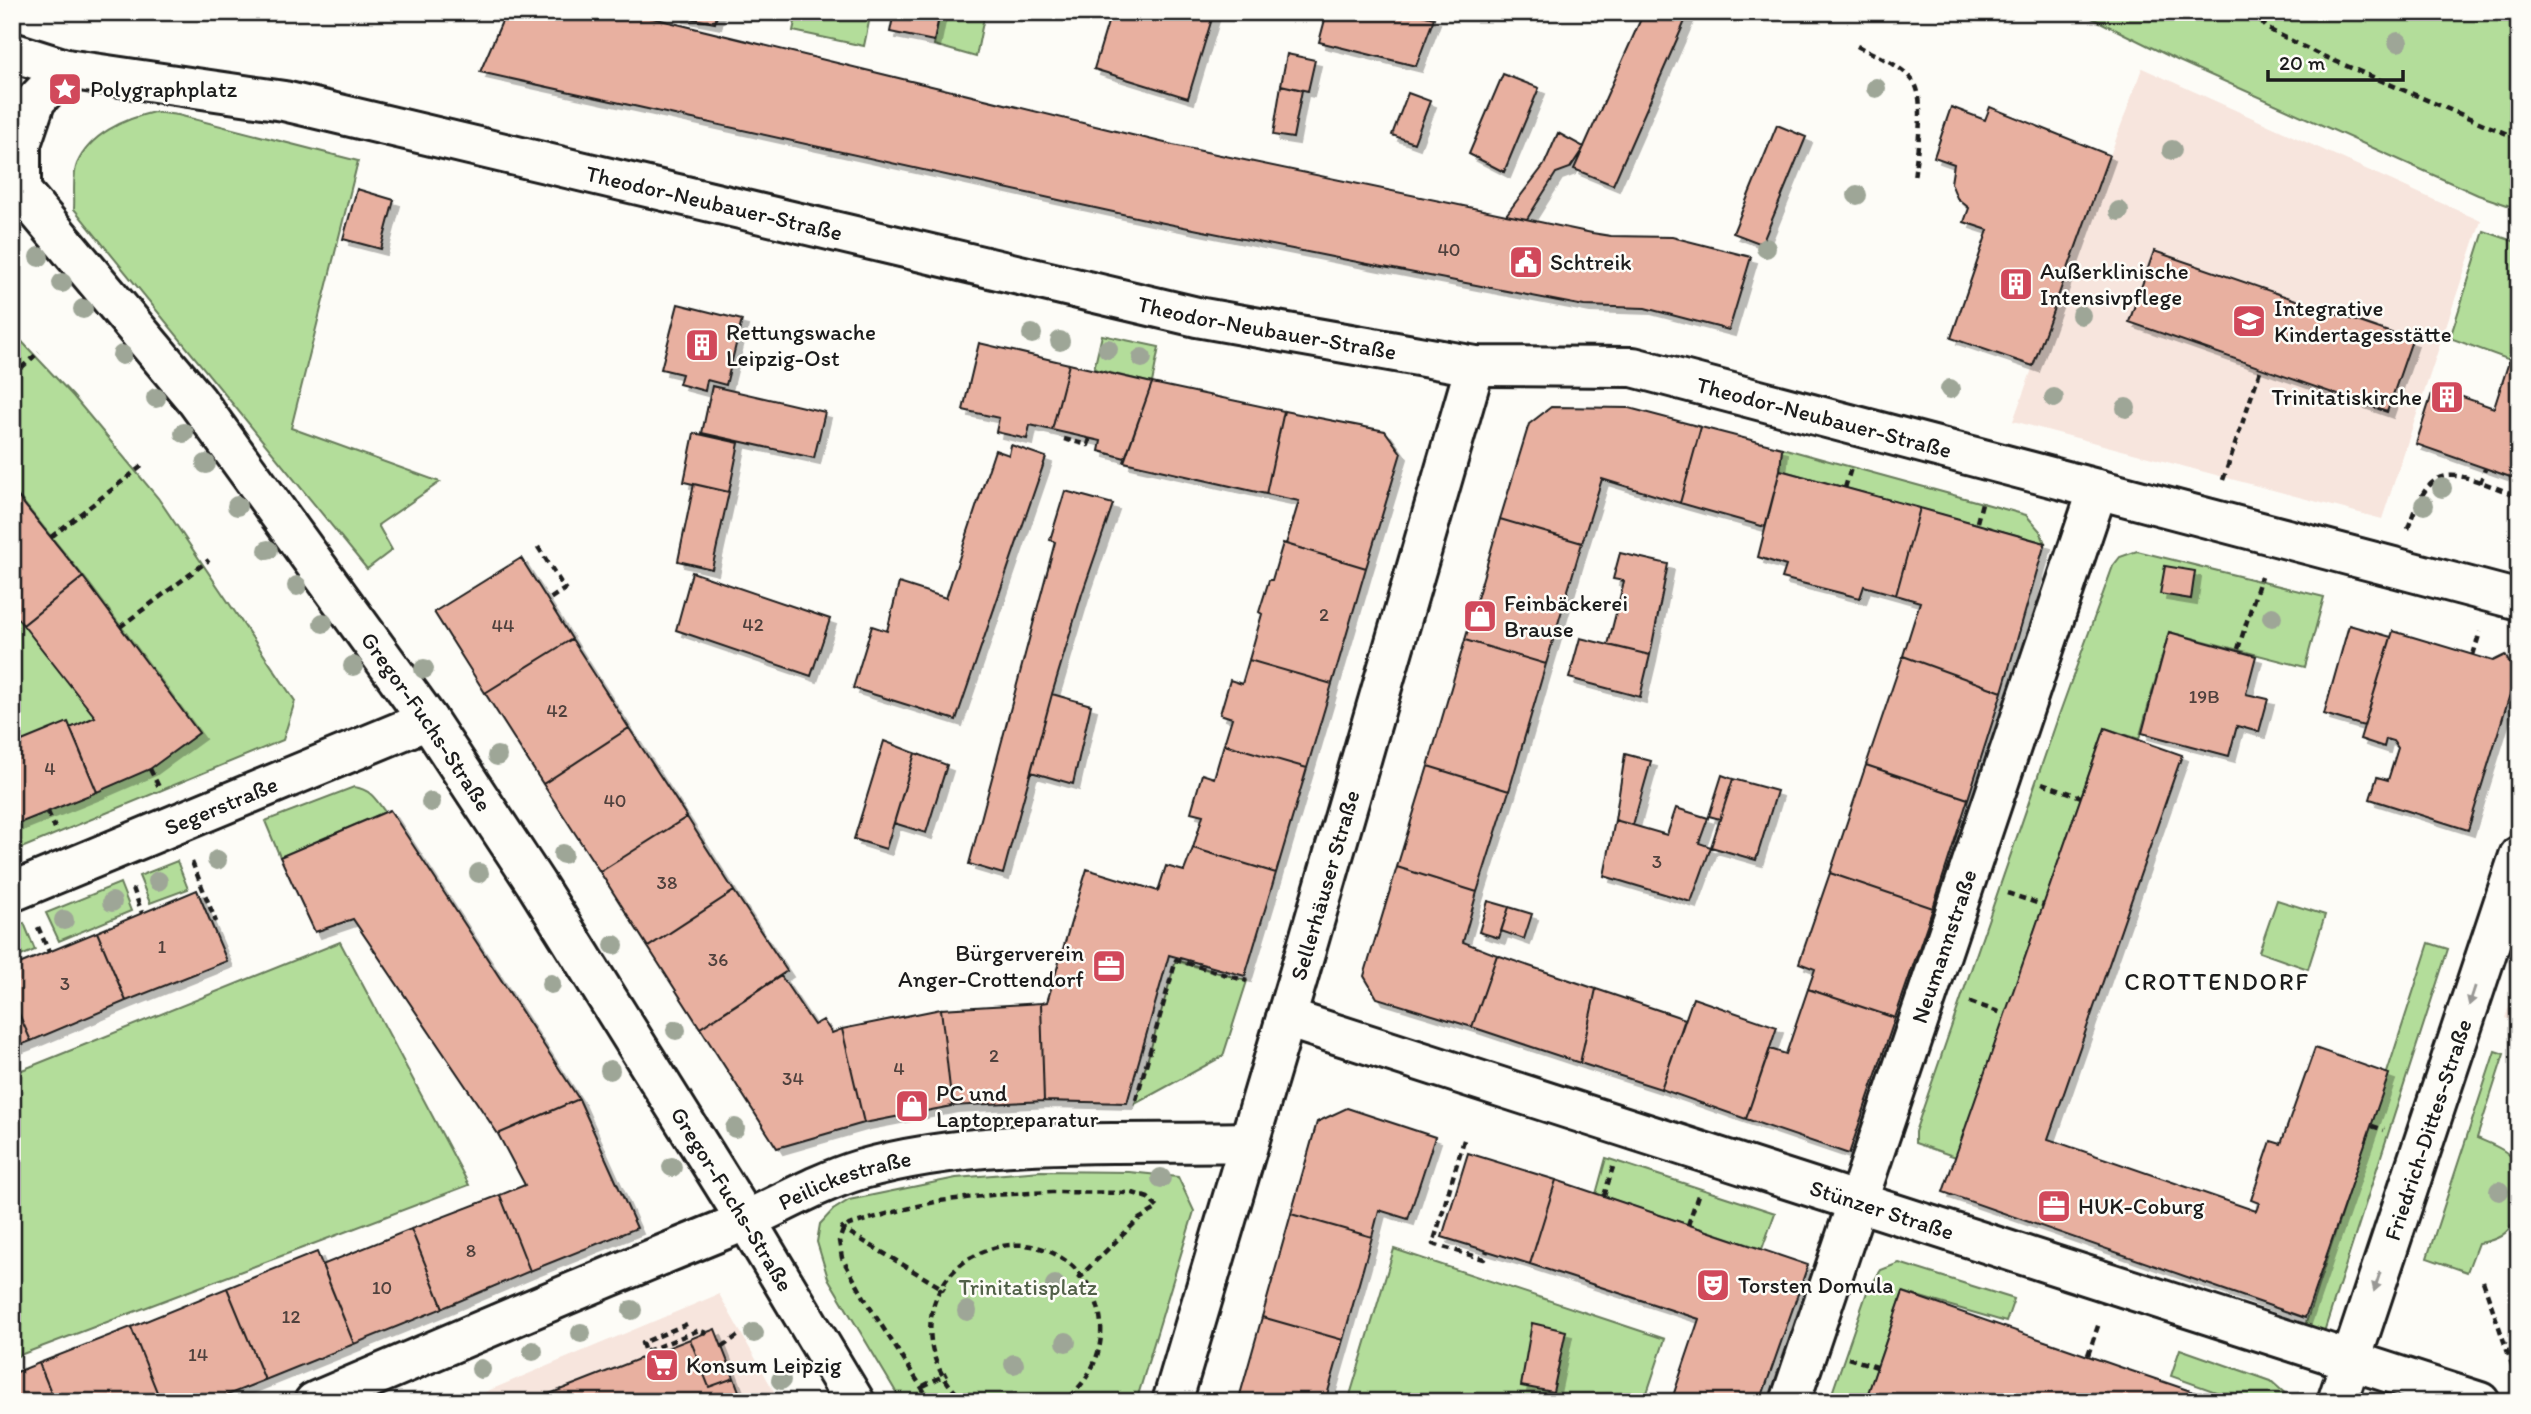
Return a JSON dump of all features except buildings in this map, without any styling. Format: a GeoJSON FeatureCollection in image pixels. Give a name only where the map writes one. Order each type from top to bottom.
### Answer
{"type":"FeatureCollection","features":[{"type":"Feature","properties":{"kind":"street","name":"Theodor-Neubauer-Straße"},"geometry":{"type":"LineString","coordinates":[[12,52],[66,69],[284,101],[1197,317],[1475,366],[1633,367],[2519,600]]}},
{"type":"Feature","properties":{"kind":"street","name":"Gregor-Fuchs-Straße"},"geometry":{"type":"LineString","coordinates":[[66,69],[36,100],[21,144],[17,190],[88,269],[197,401],[428,720],[536,884],[746,1220],[855,1402]]}},
{"type":"Feature","properties":{"kind":"street","name":"Sellerhäuser Straße"},"geometry":{"type":"LineString","coordinates":[[1172,1402],[1475,366]]}},
{"type":"Feature","properties":{"kind":"street","name":"Neumannstraße"},"geometry":{"type":"LineString","coordinates":[[1790,1402],[2098,489]]}},
{"type":"Feature","properties":{"kind":"street","name":"Segerstraße"},"geometry":{"type":"LineString","coordinates":[[12,892],[428,720]]}},
{"type":"Feature","properties":{"kind":"street","name":"Friedrich-Dittes-Straße"},"geometry":{"type":"LineString","coordinates":[[2337,1402],[2519,856]]}},
{"type":"Feature","properties":{"kind":"street","name":"Stünzer Straße"},"geometry":{"type":"LineString","coordinates":[[1286,1018],[2480,1402]]}},
{"type":"Feature","properties":{"kind":"street","name":"Peilickestraße"},"geometry":{"type":"LineString","coordinates":[[314,1402],[859,1170],[956,1150],[1023,1146],[1248,1142]]}},
{"type":"Feature","properties":{"kind":"path"},"geometry":{"type":"LineString","coordinates":[[2253,12],[2268,29],[2316,53],[2519,139]]}},
{"type":"Feature","properties":{"kind":"path"},"geometry":{"type":"LineString","coordinates":[[1857,46],[1898,68],[1915,82],[1919,100],[1919,127],[1914,179]]}},
{"type":"Feature","properties":{"kind":"path"},"geometry":{"type":"LineString","coordinates":[[12,376],[39,352]]}},
{"type":"Feature","properties":{"kind":"path"},"geometry":{"type":"LineString","coordinates":[[2222,485],[2261,368]]}},
{"type":"Feature","properties":{"kind":"path"},"geometry":{"type":"LineString","coordinates":[[1064,439],[1088,445],[1090,439]]}},
{"type":"Feature","properties":{"kind":"path"},"geometry":{"type":"LineString","coordinates":[[1845,488],[1854,458]]}},
{"type":"Feature","properties":{"kind":"path"},"geometry":{"type":"LineString","coordinates":[[51,537],[142,466]]}},
{"type":"Feature","properties":{"kind":"path"},"geometry":{"type":"LineString","coordinates":[[2480,483],[2485,469]]}},
{"type":"Feature","properties":{"kind":"path"},"geometry":{"type":"LineString","coordinates":[[2407,533],[2427,486],[2441,475],[2460,477],[2519,496]]}},
{"type":"Feature","properties":{"kind":"path"},"geometry":{"type":"LineString","coordinates":[[1977,522],[1985,494]]}},
{"type":"Feature","properties":{"kind":"path"},"geometry":{"type":"LineString","coordinates":[[538,547],[565,589],[548,600]]}},
{"type":"Feature","properties":{"kind":"path"},"geometry":{"type":"LineString","coordinates":[[120,627],[209,560]]}},
{"type":"Feature","properties":{"kind":"path"},"geometry":{"type":"LineString","coordinates":[[2238,649],[2261,578]]}},
{"type":"Feature","properties":{"kind":"path"},"geometry":{"type":"LineString","coordinates":[[2473,655],[2481,630]]}},
{"type":"Feature","properties":{"kind":"path"},"geometry":{"type":"LineString","coordinates":[[2032,779],[2081,797]]}},
{"type":"Feature","properties":{"kind":"path"},"geometry":{"type":"LineString","coordinates":[[192,860],[216,922]]}},
{"type":"Feature","properties":{"kind":"path"},"geometry":{"type":"LineString","coordinates":[[131,883],[142,913]]}},
{"type":"Feature","properties":{"kind":"path"},"geometry":{"type":"LineString","coordinates":[[1994,889],[2043,905]]}},
{"type":"Feature","properties":{"kind":"path"},"geometry":{"type":"LineString","coordinates":[[36,922],[49,952]]}},
{"type":"Feature","properties":{"kind":"path"},"geometry":{"type":"LineString","coordinates":[[1135,1104],[1176,960],[1247,981]]}},
{"type":"Feature","properties":{"kind":"path"},"geometry":{"type":"LineString","coordinates":[[1969,1001],[2005,1014]]}},
{"type":"Feature","properties":{"kind":"path"},"geometry":{"type":"LineString","coordinates":[[1464,1140],[1433,1244],[1484,1259],[1487,1251]]}},
{"type":"Feature","properties":{"kind":"path"},"geometry":{"type":"LineString","coordinates":[[1604,1196],[1615,1161]]}},
{"type":"Feature","properties":{"kind":"path"},"geometry":{"type":"LineString","coordinates":[[1688,1225],[1700,1189]]}},
{"type":"Feature","properties":{"kind":"path"},"geometry":{"type":"LineString","coordinates":[[841,1228],[939,1201],[991,1195],[1119,1192],[1149,1198],[1158,1208],[1139,1219],[1079,1277]]}},
{"type":"Feature","properties":{"kind":"path"},"geometry":{"type":"LineString","coordinates":[[841,1228],[942,1289]]}},
{"type":"Feature","properties":{"kind":"path"},"geometry":{"type":"LineString","coordinates":[[841,1228],[839,1241],[842,1258],[869,1306],[931,1402]]}},
{"type":"Feature","properties":{"kind":"path"},"geometry":{"type":"LineString","coordinates":[[966,1402],[947,1384],[945,1375],[934,1360],[929,1335],[932,1308],[960,1264],[984,1251],[1010,1244],[1036,1247],[1061,1258],[1095,1296],[1101,1320],[1101,1345],[1094,1369],[1079,1389],[1064,1402]]}},
{"type":"Feature","properties":{"kind":"path"},"geometry":{"type":"LineString","coordinates":[[2483,1282],[2519,1383]]}},
{"type":"Feature","properties":{"kind":"path"},"geometry":{"type":"LineString","coordinates":[[2088,1355],[2101,1318]]}},
{"type":"Feature","properties":{"kind":"path"},"geometry":{"type":"LineString","coordinates":[[687,1324],[642,1343],[645,1352],[699,1330],[706,1333]]}},
{"type":"Feature","properties":{"kind":"path"},"geometry":{"type":"LineString","coordinates":[[722,1347],[740,1334]]}},
{"type":"Feature","properties":{"kind":"path"},"geometry":{"type":"LineString","coordinates":[[1841,1356],[1877,1367]]}},
{"type":"Feature","properties":{"kind":"path"},"geometry":{"type":"LineString","coordinates":[[923,1386],[945,1375]]}},
{"type":"Feature","properties":{"kind":"shaded area","name":"Integrative Kindertagesstätte"},"geometry":{"type":"Polygon","coordinates":[[[2142,68],[2481,221],[2382,519],[2013,421],[2142,68]]]}},
{"type":"Feature","properties":{"kind":"shaded area"},"geometry":{"type":"Polygon","coordinates":[[[2519,978],[2519,1023],[2505,1018],[2519,978]]]}},
{"type":"Feature","properties":{"kind":"shaded area"},"geometry":{"type":"Polygon","coordinates":[[[719,1294],[780,1402],[461,1402],[719,1294]]]}},
{"type":"Feature","properties":{"kind":"green space"},"geometry":{"type":"Polygon","coordinates":[[[797,12],[871,12],[864,46],[793,31],[797,12]]]}},
{"type":"Feature","properties":{"kind":"green space"},"geometry":{"type":"Polygon","coordinates":[[[940,12],[985,12],[976,57],[934,45],[940,12]]]}},
{"type":"Feature","properties":{"kind":"green space"},"geometry":{"type":"Polygon","coordinates":[[[2075,12],[2519,12],[2519,209],[2478,195],[2075,12]]]}},
{"type":"Feature","properties":{"kind":"green space"},"geometry":{"type":"Polygon","coordinates":[[[154,112],[178,115],[358,161],[291,428],[440,482],[378,525],[392,550],[367,569],[74,209],[75,169],[90,144],[109,129],[154,112]]]}},
{"type":"Feature","properties":{"kind":"green space"},"geometry":{"type":"Polygon","coordinates":[[[2484,231],[2519,243],[2519,331],[2510,360],[2450,338],[2484,231]]]}},
{"type":"Feature","properties":{"kind":"green space"},"geometry":{"type":"Polygon","coordinates":[[[12,331],[73,396],[158,498],[295,701],[283,740],[12,852],[12,607],[199,733],[83,577],[15,493],[12,494],[12,331]]]}},
{"type":"Feature","properties":{"kind":"green space"},"geometry":{"type":"Polygon","coordinates":[[[1102,335],[1159,347],[1152,383],[1094,369],[1102,335]]]}},
{"type":"Feature","properties":{"kind":"green space"},"geometry":{"type":"Polygon","coordinates":[[[1782,448],[2026,515],[2040,531],[2045,543],[1780,470],[1782,448]]]}},
{"type":"Feature","properties":{"kind":"green space"},"geometry":{"type":"Polygon","coordinates":[[[2137,551],[2324,597],[2305,667],[2169,632],[2139,739],[2105,728],[1956,1157],[1915,1143],[1915,1132],[2113,566],[2120,557],[2137,551]]]}},
{"type":"Feature","properties":{"kind":"green space"},"geometry":{"type":"Polygon","coordinates":[[[354,787],[368,792],[385,812],[280,857],[265,821],[354,787]]]}},
{"type":"Feature","properties":{"kind":"green space"},"geometry":{"type":"Polygon","coordinates":[[[177,861],[188,889],[150,903],[139,876],[177,861]]]}},
{"type":"Feature","properties":{"kind":"green space"},"geometry":{"type":"Polygon","coordinates":[[[120,883],[131,911],[59,941],[46,913],[120,883]]]}},
{"type":"Feature","properties":{"kind":"green space"},"geometry":{"type":"Polygon","coordinates":[[[2277,900],[2325,915],[2308,969],[2259,952],[2277,900]]]}},
{"type":"Feature","properties":{"kind":"green space"},"geometry":{"type":"Polygon","coordinates":[[[24,923],[35,950],[12,960],[12,928],[24,923]]]}},
{"type":"Feature","properties":{"kind":"green space"},"geometry":{"type":"Polygon","coordinates":[[[340,942],[469,1185],[12,1358],[12,1074],[340,942]]]}},
{"type":"Feature","properties":{"kind":"green space"},"geometry":{"type":"Polygon","coordinates":[[[2429,943],[2448,949],[2324,1332],[2305,1326],[2429,943]]]}},
{"type":"Feature","properties":{"kind":"green space"},"geometry":{"type":"Polygon","coordinates":[[[1176,960],[1247,981],[1223,1056],[1135,1104],[1176,960]]]}},
{"type":"Feature","properties":{"kind":"green space"},"geometry":{"type":"Polygon","coordinates":[[[2495,1051],[2504,1054],[2477,1138],[2506,1152],[2519,1166],[2518,1204],[2512,1226],[2504,1234],[2478,1243],[2467,1272],[2427,1258],[2495,1051]]]}},
{"type":"Feature","properties":{"kind":"green space"},"geometry":{"type":"Polygon","coordinates":[[[1606,1158],[1775,1213],[1762,1249],[1596,1194],[1606,1158]]]}},
{"type":"Feature","properties":{"kind":"green space","name":"Trinitatisplatz"},"geometry":{"type":"Polygon","coordinates":[[[1041,1171],[1129,1172],[1178,1177],[1194,1211],[1136,1402],[902,1402],[828,1278],[817,1242],[820,1224],[833,1210],[849,1200],[956,1178],[1041,1171]]]}},
{"type":"Feature","properties":{"kind":"green space"},"geometry":{"type":"Polygon","coordinates":[[[1394,1249],[1665,1339],[1644,1402],[1348,1402],[1394,1249]]]}},
{"type":"Feature","properties":{"kind":"green space"},"geometry":{"type":"Polygon","coordinates":[[[1899,1263],[2014,1299],[2006,1322],[1903,1292],[1865,1402],[1829,1402],[1867,1292],[1881,1270],[1899,1263]]]}},
{"type":"Feature","properties":{"kind":"green space"},"geometry":{"type":"Polygon","coordinates":[[[2180,1349],[2271,1381],[2288,1396],[2290,1402],[2244,1402],[2171,1376],[2180,1349]]]}},
{"type":"Feature","properties":{"kind":"place","name":"Polygraphplatz"},"geometry":{"type":"Point","coordinates":[65,89]}},
{"type":"Feature","properties":{"kind":"place","name":"Schtreik"},"geometry":{"type":"Point","coordinates":[1526,262]}},
{"type":"Feature","properties":{"kind":"place","name":"Außerklinische Intensivpflege"},"geometry":{"type":"Point","coordinates":[2016,284]}},
{"type":"Feature","properties":{"kind":"place","name":"Integrative Kindertagesstätte"},"geometry":{"type":"Point","coordinates":[2249,321]}},
{"type":"Feature","properties":{"kind":"place","name":"Rettungswache Leipzig-Ost"},"geometry":{"type":"Point","coordinates":[702,345]}},
{"type":"Feature","properties":{"kind":"place","name":"Trinitatiskirche"},"geometry":{"type":"Point","coordinates":[2447,397]}},
{"type":"Feature","properties":{"kind":"place","name":"Feinbäckerei Brause"},"geometry":{"type":"Point","coordinates":[1480,616]}},
{"type":"Feature","properties":{"kind":"place","name":"Bürgerverein Anger-Crottendorf"},"geometry":{"type":"Point","coordinates":[1109,966]}},
{"type":"Feature","properties":{"kind":"place","name":"PC und Laptopreparatur"},"geometry":{"type":"Point","coordinates":[912,1106]}},
{"type":"Feature","properties":{"kind":"place","name":"HUK-Coburg"},"geometry":{"type":"Point","coordinates":[2054,1206]}},
{"type":"Feature","properties":{"kind":"place","name":"Torsten Domula"},"geometry":{"type":"Point","coordinates":[1713,1285]}},
{"type":"Feature","properties":{"kind":"place","name":"Konsum Leipzig"},"geometry":{"type":"Point","coordinates":[662,1365]}},
{"type":"Feature","properties":{"kind":"district","name":"CROTTENDORF"},"geometry":{"type":"Point","coordinates":[2217,982]}}]}
